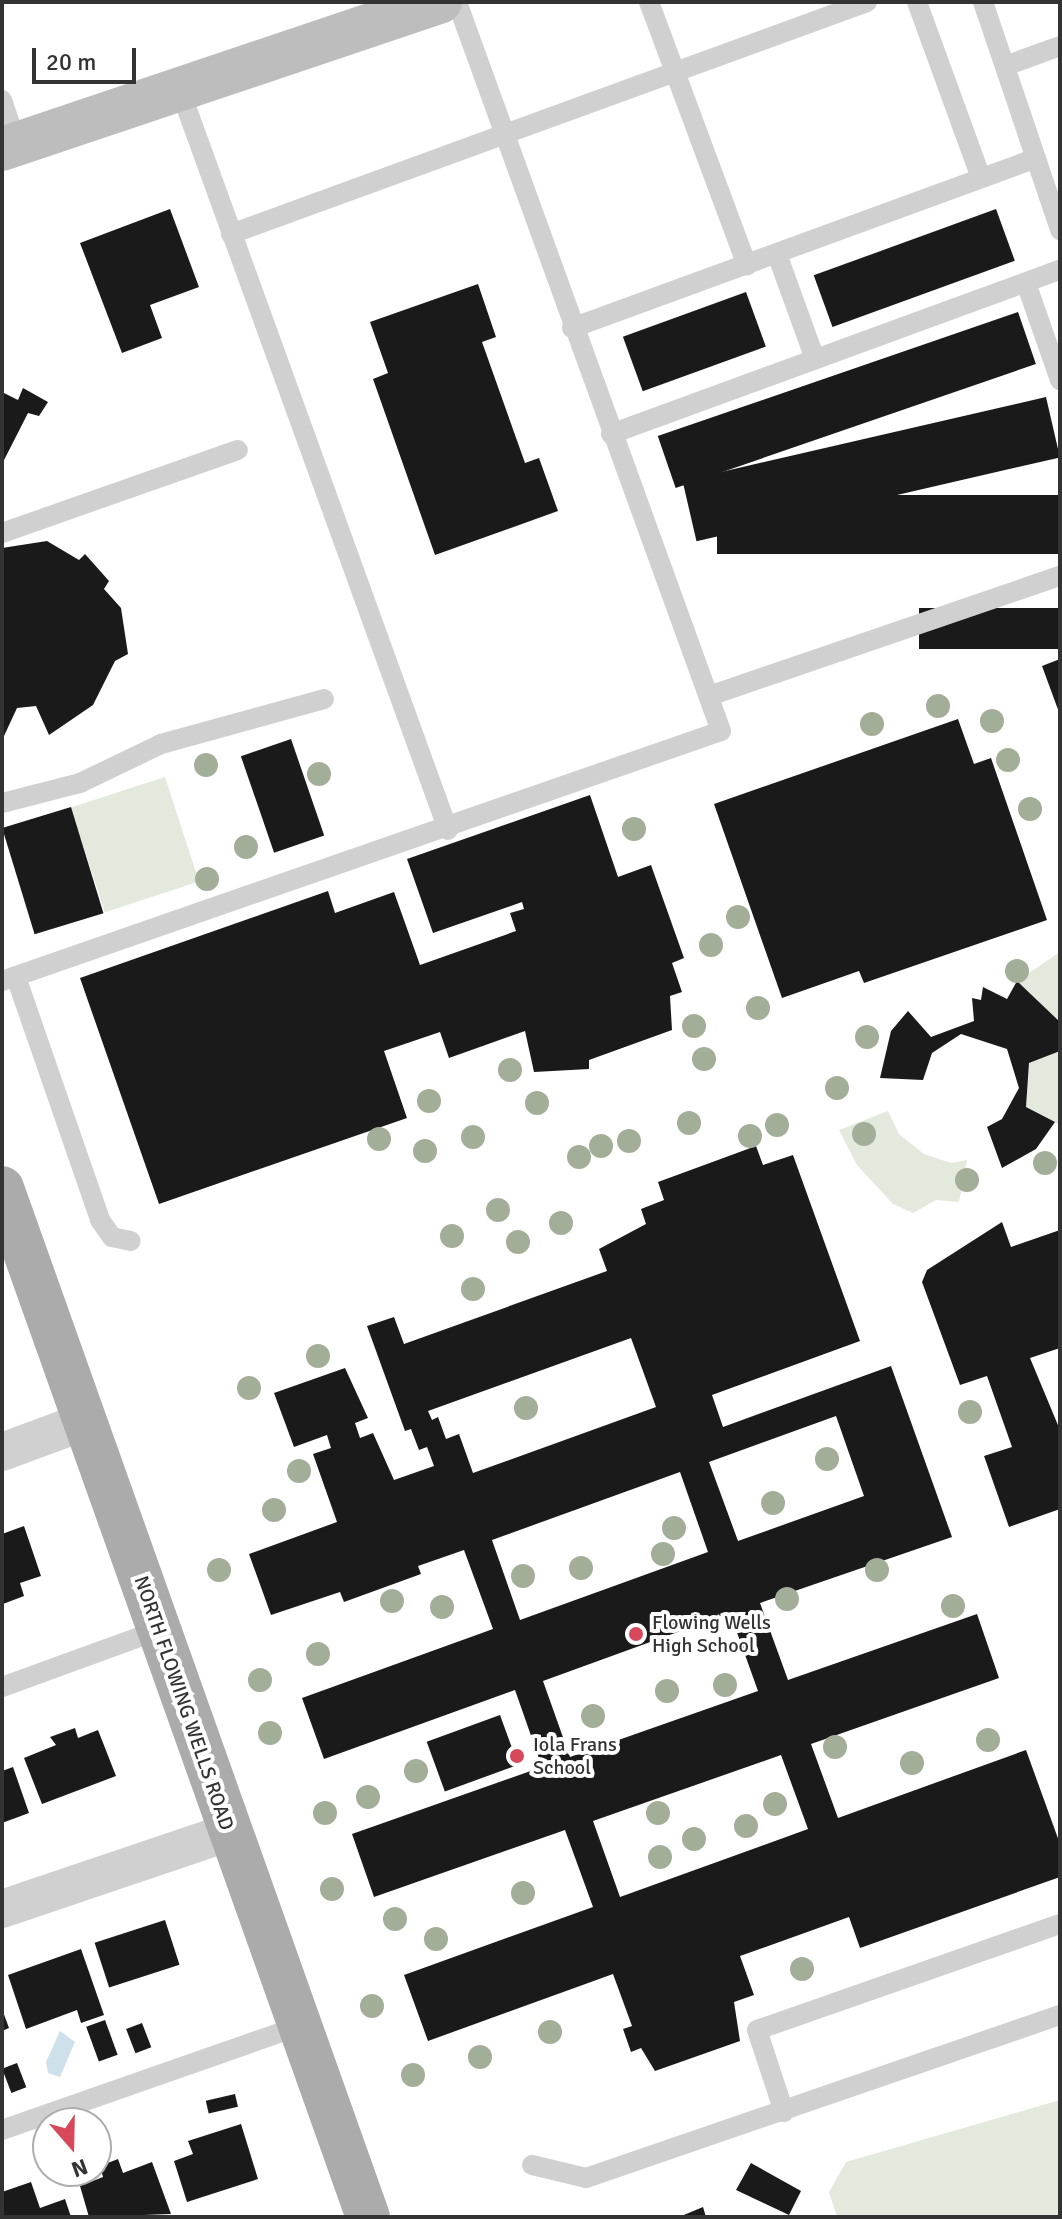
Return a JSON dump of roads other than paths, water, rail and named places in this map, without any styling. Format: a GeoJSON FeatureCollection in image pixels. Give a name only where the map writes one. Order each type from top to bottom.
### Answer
{"type":"FeatureCollection","features":[{"type":"Feature","properties":{"kind":"main road"},"geometry":{"type":"LineString","coordinates":[[10,146],[180,90],[392,10],[440,2]]}},
{"type":"Feature","properties":{"kind":"main road","name":"NORTH FLOWING WELLS ROAD"},"geometry":{"type":"LineString","coordinates":[[2,1188],[10,1233],[159,1630],[368,2217]]}},
{"type":"Feature","properties":{"kind":"street"},"geometry":{"type":"LineString","coordinates":[[2,1452],[83,1422]]}},
{"type":"Feature","properties":{"kind":"street"},"geometry":{"type":"LineString","coordinates":[[2,1909],[230,1832]]}},
{"type":"Feature","properties":{"kind":"lane"},"geometry":{"type":"LineString","coordinates":[[131,1241],[112,1237],[100,1220],[9,979],[448,830],[721,731],[502,135],[457,2]]}},
{"type":"Feature","properties":{"kind":"lane"},"geometry":{"type":"LineString","coordinates":[[649,2],[747,265]]}},
{"type":"Feature","properties":{"kind":"lane"},"geometry":{"type":"LineString","coordinates":[[231,234],[867,2]]}},
{"type":"Feature","properties":{"kind":"lane"},"geometry":{"type":"LineString","coordinates":[[917,2],[981,178]]}},
{"type":"Feature","properties":{"kind":"lane"},"geometry":{"type":"LineString","coordinates":[[983,2],[1060,230]]}},
{"type":"Feature","properties":{"kind":"lane"},"geometry":{"type":"LineString","coordinates":[[1005,66],[1060,46]]}},
{"type":"Feature","properties":{"kind":"lane"},"geometry":{"type":"LineString","coordinates":[[180,90],[448,830]]}},
{"type":"Feature","properties":{"kind":"lane"},"geometry":{"type":"LineString","coordinates":[[2,100],[10,146]]}},
{"type":"Feature","properties":{"kind":"lane"},"geometry":{"type":"LineString","coordinates":[[572,328],[1036,158]]}},
{"type":"Feature","properties":{"kind":"lane"},"geometry":{"type":"LineString","coordinates":[[777,254],[815,359]]}},
{"type":"Feature","properties":{"kind":"lane"},"geometry":{"type":"LineString","coordinates":[[611,434],[1060,270]]}},
{"type":"Feature","properties":{"kind":"lane"},"geometry":{"type":"LineString","coordinates":[[1026,283],[1060,380]]}},
{"type":"Feature","properties":{"kind":"lane"},"geometry":{"type":"LineString","coordinates":[[2,533],[238,450]]}},
{"type":"Feature","properties":{"kind":"lane"},"geometry":{"type":"LineString","coordinates":[[709,696],[1060,576]]}},
{"type":"Feature","properties":{"kind":"lane"},"geometry":{"type":"LineString","coordinates":[[2,803],[80,783],[161,744],[324,699]]}},
{"type":"Feature","properties":{"kind":"lane"},"geometry":{"type":"LineString","coordinates":[[2,1687],[159,1630]]}},
{"type":"Feature","properties":{"kind":"lane"},"geometry":{"type":"LineString","coordinates":[[784,2112],[757,2030],[1060,1924]]}},
{"type":"Feature","properties":{"kind":"lane"},"geometry":{"type":"LineString","coordinates":[[532,2165],[586,2178],[1060,2015]]}},
{"type":"Feature","properties":{"kind":"lane"},"geometry":{"type":"LineString","coordinates":[[2,2130],[299,2026]]}},
{"type":"Feature","properties":{"kind":"place","name":"Flowing Wells High School"},"geometry":{"type":"Point","coordinates":[636,1634]}},
{"type":"Feature","properties":{"kind":"place","name":"Iola Frans School"},"geometry":{"type":"Point","coordinates":[517,1756]}}]}
